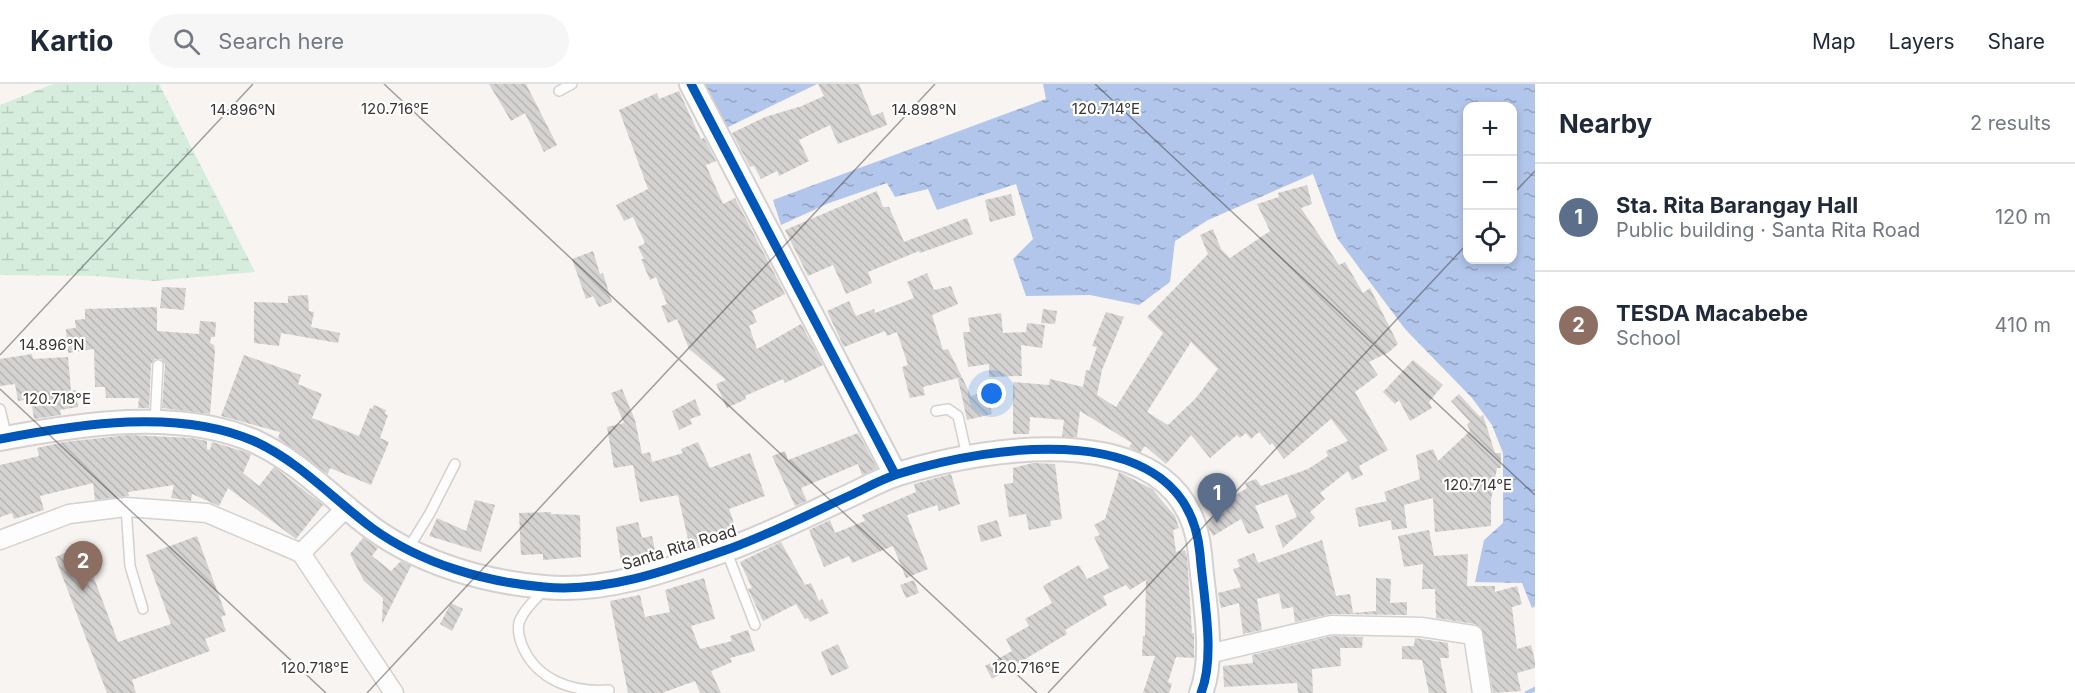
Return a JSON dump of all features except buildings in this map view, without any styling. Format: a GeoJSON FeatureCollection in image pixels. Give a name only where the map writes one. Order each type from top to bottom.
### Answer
{"type":"FeatureCollection","features":[{"type":"Feature","properties":{"kind":"street"},"geometry":{"type":"LineString","coordinates":[[691,84],[895,474]]}},
{"type":"Feature","properties":{"kind":"street","name":"Santa Rita Road"},"geometry":{"type":"LineString","coordinates":[[3,438],[99,424],[155,422],[194,425],[252,440],[293,463],[348,506],[373,529],[408,549],[491,582],[582,590],[669,569],[726,550],[895,474],[967,456],[1043,448],[1112,454],[1157,474],[1181,496],[1199,539],[1208,654],[1201,693]]}},
{"type":"Feature","properties":{"kind":"street"},"geometry":{"type":"LineString","coordinates":[[301,553],[348,506]]}},
{"type":"Feature","properties":{"kind":"street"},"geometry":{"type":"LineString","coordinates":[[0,540],[69,514],[126,507],[207,513],[301,553],[394,693]]}},
{"type":"Feature","properties":{"kind":"street"},"geometry":{"type":"LineString","coordinates":[[1208,654],[1331,625],[1421,627],[1473,635],[1482,693]]}},
{"type":"Feature","properties":{"kind":"lane"},"geometry":{"type":"LineString","coordinates":[[559,91],[572,84]]}},
{"type":"Feature","properties":{"kind":"lane"},"geometry":{"type":"LineString","coordinates":[[155,422],[158,365]]}},
{"type":"Feature","properties":{"kind":"lane"},"geometry":{"type":"LineString","coordinates":[[0,409],[3,438]]}},
{"type":"Feature","properties":{"kind":"lane"},"geometry":{"type":"LineString","coordinates":[[936,411],[948,409],[958,416],[967,456]]}},
{"type":"Feature","properties":{"kind":"lane"},"geometry":{"type":"LineString","coordinates":[[408,549],[430,513],[455,464]]}},
{"type":"Feature","properties":{"kind":"lane"},"geometry":{"type":"LineString","coordinates":[[126,507],[130,566],[143,609]]}},
{"type":"Feature","properties":{"kind":"lane"},"geometry":{"type":"LineString","coordinates":[[726,550],[755,624]]}},
{"type":"Feature","properties":{"kind":"lane"},"geometry":{"type":"LineString","coordinates":[[546,588],[520,619],[519,635],[526,654],[543,676],[567,687],[595,692],[609,690]]}},
{"type":"Feature","properties":{"kind":"green space"},"geometry":{"type":"Polygon","coordinates":[[[53,84],[159,84],[255,272],[153,281],[96,276],[0,275],[0,105],[53,84]]]}},
{"type":"Feature","properties":{"kind":"water"},"geometry":{"type":"Polygon","coordinates":[[[702,84],[817,84],[726,128],[702,84]]]}},
{"type":"Feature","properties":{"kind":"water"},"geometry":{"type":"Polygon","coordinates":[[[1043,84],[1535,84],[1535,606],[1532,608],[1522,583],[1475,582],[1484,540],[1503,523],[1503,453],[1492,425],[1472,398],[1405,329],[1337,238],[1313,174],[1208,220],[1175,241],[1170,282],[1139,305],[1090,295],[1026,296],[1013,259],[1033,239],[1016,184],[937,210],[928,189],[895,197],[887,183],[829,203],[781,225],[773,200],[1046,99],[1043,84]]]}},
{"type":"Feature","properties":{"kind":"waterway"},"geometry":{"type":"LineString","coordinates":[[1527,693],[1535,689]]}},
{"type":"Feature","properties":{"kind":"cycle path"},"geometry":{"type":"LineString","coordinates":[[691,84],[895,474]]}},
{"type":"Feature","properties":{"kind":"cycle path"},"geometry":{"type":"LineString","coordinates":[[0,439],[62,428],[128,422],[161,422],[225,431],[254,441],[286,459],[372,528],[412,552],[477,576],[522,585],[567,588],[612,584],[701,559],[772,532],[886,478],[937,463],[1031,450],[1079,451],[1123,460],[1161,478],[1187,509],[1200,554],[1207,625],[1208,661],[1201,693]]}},
{"type":"Feature","properties":{"kind":"place","name":"Sta. Rita Barangay Hall"},"geometry":{"type":"Point","coordinates":[1217,523]}},
{"type":"Feature","properties":{"kind":"place","name":"TESDA Macabebe"},"geometry":{"type":"Point","coordinates":[83,591]}}]}
